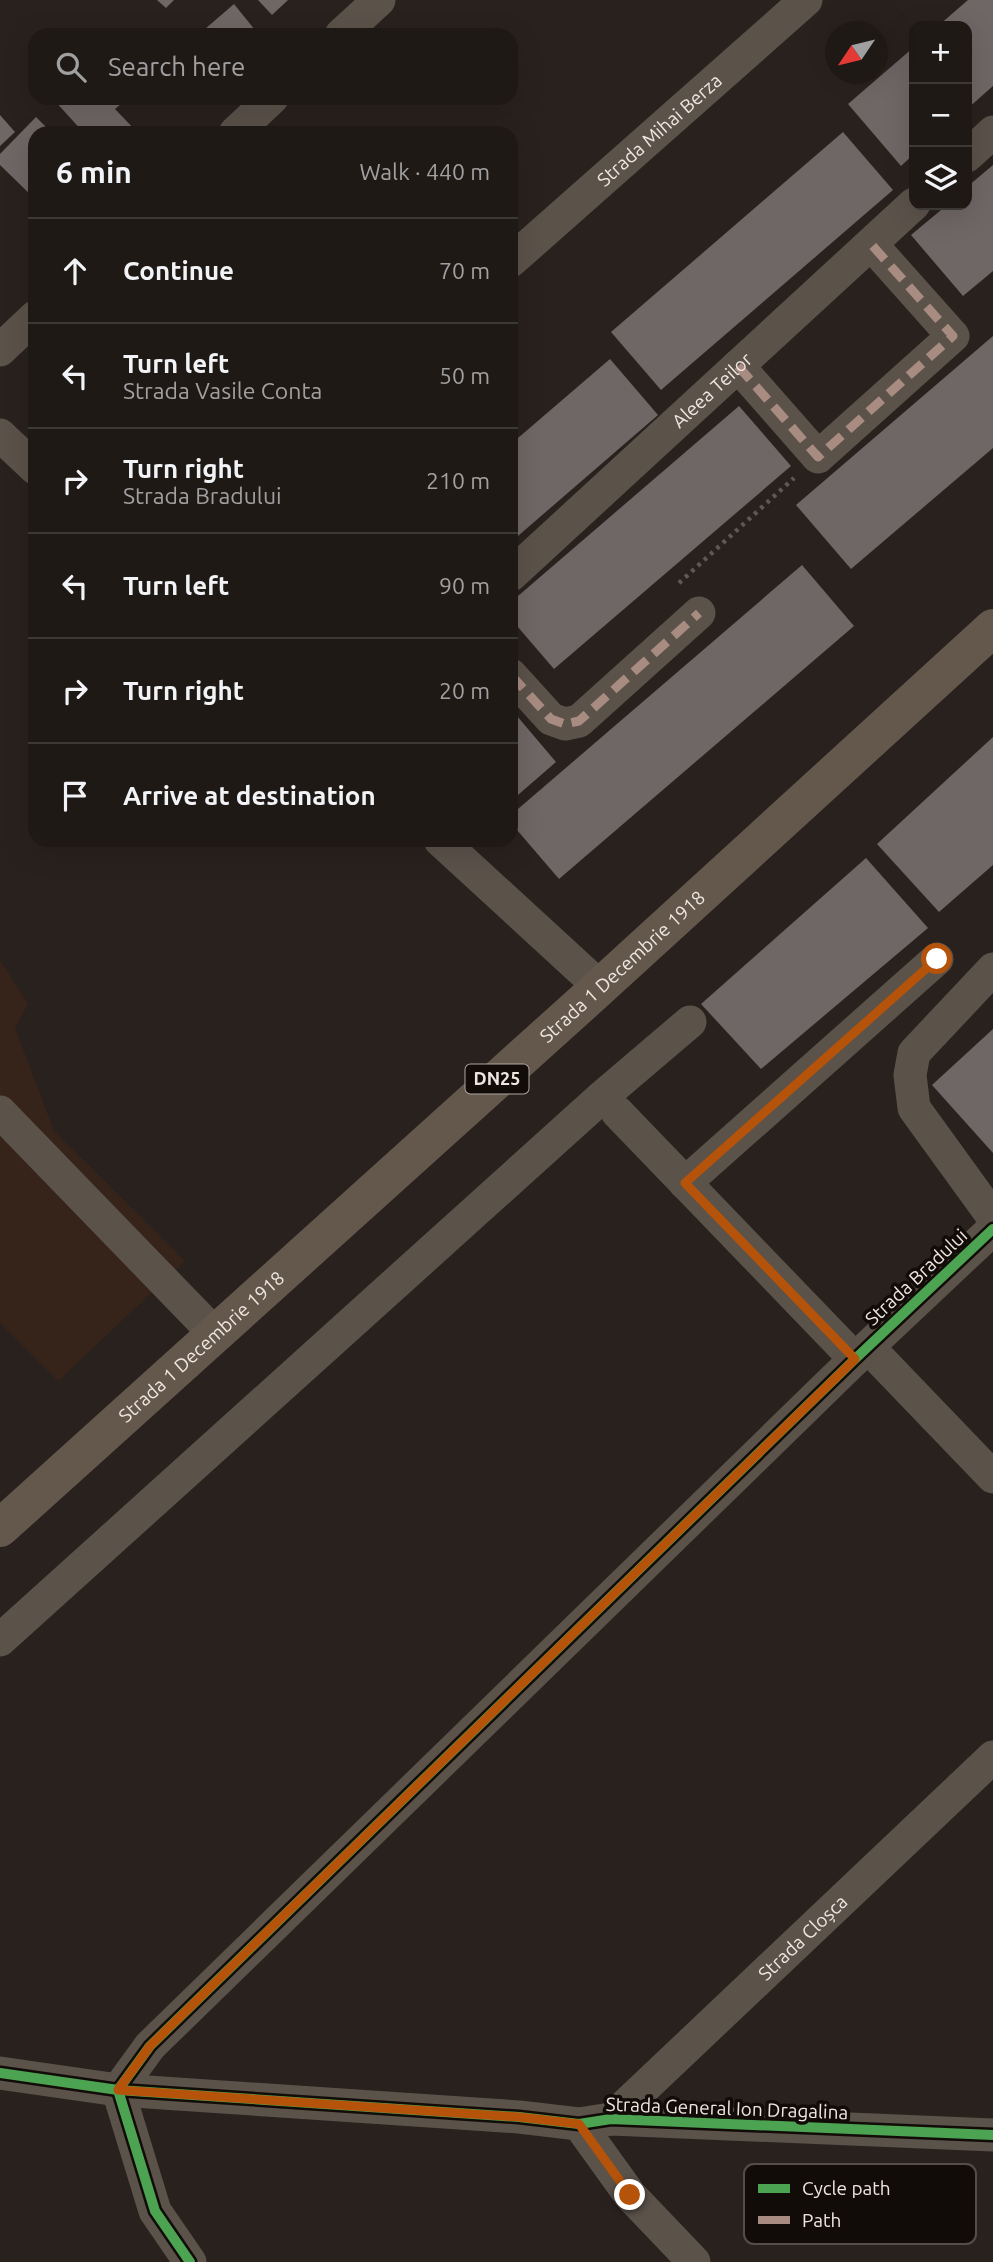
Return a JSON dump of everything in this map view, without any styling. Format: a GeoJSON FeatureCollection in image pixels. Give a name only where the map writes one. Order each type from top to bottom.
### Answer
{"type":"FeatureCollection","features":[{"type":"Feature","properties":{"kind":"main road","name":"Strada 1 Decembrie 1918"},"geometry":{"type":"LineString","coordinates":[[0,1528],[993,628]]}},
{"type":"Feature","properties":{"kind":"street"},"geometry":{"type":"LineString","coordinates":[[349,28],[379,0]]}},
{"type":"Feature","properties":{"kind":"street","name":"Strada Mihai Berza"},"geometry":{"type":"LineString","coordinates":[[518,255],[806,0]]}},
{"type":"Feature","properties":{"kind":"street"},"geometry":{"type":"LineString","coordinates":[[242,126],[265,105]]}},
{"type":"Feature","properties":{"kind":"street"},"geometry":{"type":"LineString","coordinates":[[972,151],[993,132]]}},
{"type":"Feature","properties":{"kind":"street","name":"Aleea Teilor"},"geometry":{"type":"LineString","coordinates":[[518,569],[909,209]]}},
{"type":"Feature","properties":{"kind":"street"},"geometry":{"type":"LineString","coordinates":[[737,366],[818,457],[953,336],[871,244]]}},
{"type":"Feature","properties":{"kind":"street"},"geometry":{"type":"LineString","coordinates":[[0,350],[28,324]]}},
{"type":"Feature","properties":{"kind":"street"},"geometry":{"type":"LineString","coordinates":[[0,435],[28,461]]}},
{"type":"Feature","properties":{"kind":"street"},"geometry":{"type":"LineString","coordinates":[[518,683],[551,719],[565,724],[579,721],[699,613]]}},
{"type":"Feature","properties":{"kind":"street"},"geometry":{"type":"LineString","coordinates":[[448,847],[600,987]]}},
{"type":"Feature","properties":{"kind":"street"},"geometry":{"type":"LineString","coordinates":[[685,1183],[937,959]]}},
{"type":"Feature","properties":{"kind":"street"},"geometry":{"type":"LineString","coordinates":[[993,969],[914,1053],[910,1075],[914,1108],[993,1217]]}},
{"type":"Feature","properties":{"kind":"street"},"geometry":{"type":"LineString","coordinates":[[0,1640],[603,1096],[690,1022]]}},
{"type":"Feature","properties":{"kind":"street"},"geometry":{"type":"LineString","coordinates":[[0,1112],[215,1334]]}},
{"type":"Feature","properties":{"kind":"street"},"geometry":{"type":"LineString","coordinates":[[617,1112],[685,1183],[993,1477]]}},
{"type":"Feature","properties":{"kind":"street","name":"Strada Bradului"},"geometry":{"type":"LineString","coordinates":[[118,2090],[150,2046],[861,1353],[993,1229]]}},
{"type":"Feature","properties":{"kind":"street","name":"Strada Cloșca"},"geometry":{"type":"LineString","coordinates":[[611,2119],[993,1756]]}},
{"type":"Feature","properties":{"kind":"street","name":"Strada General Ion Dragalina"},"geometry":{"type":"LineString","coordinates":[[0,2073],[118,2090],[519,2117],[579,2124],[611,2119],[993,2135]]}},
{"type":"Feature","properties":{"kind":"street"},"geometry":{"type":"LineString","coordinates":[[118,2090],[155,2211],[190,2262]]}},
{"type":"Feature","properties":{"kind":"street"},"geometry":{"type":"LineString","coordinates":[[579,2124],[630,2195],[694,2262]]}},
{"type":"Feature","properties":{"kind":"shaded area"},"geometry":{"type":"Polygon","coordinates":[[[0,960],[28,1004],[15,1028],[54,1131],[185,1261],[58,1381],[0,1323],[0,960]]]}},
{"type":"Feature","properties":{"kind":"building"},"geometry":{"type":"Polygon","coordinates":[[[157,0],[174,0],[166,8],[157,0]]]}},
{"type":"Feature","properties":{"kind":"building"},"geometry":{"type":"Polygon","coordinates":[[[258,0],[288,0],[272,15],[258,0]]]}},
{"type":"Feature","properties":{"kind":"building"},"geometry":{"type":"Polygon","coordinates":[[[968,0],[993,0],[993,86],[972,105],[972,21],[944,21],[968,0]]]}},
{"type":"Feature","properties":{"kind":"building"},"geometry":{"type":"Polygon","coordinates":[[[234,4],[253,28],[206,28],[234,4]]]}},
{"type":"Feature","properties":{"kind":"building"},"geometry":{"type":"Polygon","coordinates":[[[909,51],[909,159],[901,166],[848,104],[871,84],[888,84],[888,69],[909,51]]]}},
{"type":"Feature","properties":{"kind":"building"},"geometry":{"type":"Polygon","coordinates":[[[59,105],[120,105],[115,109],[131,126],[78,126],[59,105]]]}},
{"type":"Feature","properties":{"kind":"building"},"geometry":{"type":"Polygon","coordinates":[[[0,115],[15,132],[0,146],[0,115]]]}},
{"type":"Feature","properties":{"kind":"building"},"geometry":{"type":"Polygon","coordinates":[[[36,117],[45,126],[28,126],[28,192],[0,165],[0,154],[36,117]]]}},
{"type":"Feature","properties":{"kind":"building"},"geometry":{"type":"Polygon","coordinates":[[[843,132],[893,190],[661,390],[611,332],[843,132]]]}},
{"type":"Feature","properties":{"kind":"building"},"geometry":{"type":"Polygon","coordinates":[[[993,165],[993,271],[963,296],[911,235],[941,210],[972,210],[972,183],[993,165]]]}},
{"type":"Feature","properties":{"kind":"building"},"geometry":{"type":"Polygon","coordinates":[[[993,336],[993,448],[851,569],[796,505],[993,336]]]}},
{"type":"Feature","properties":{"kind":"building"},"geometry":{"type":"Polygon","coordinates":[[[610,359],[658,415],[518,536],[518,438],[610,359]]]}},
{"type":"Feature","properties":{"kind":"building"},"geometry":{"type":"Polygon","coordinates":[[[739,406],[791,466],[554,669],[518,627],[518,596],[739,406]]]}},
{"type":"Feature","properties":{"kind":"building"},"geometry":{"type":"Polygon","coordinates":[[[802,565],[854,626],[559,879],[518,831],[518,809],[802,565]]]}},
{"type":"Feature","properties":{"kind":"building"},"geometry":{"type":"Polygon","coordinates":[[[518,717],[556,762],[518,795],[518,717]]]}},
{"type":"Feature","properties":{"kind":"building"},"geometry":{"type":"Polygon","coordinates":[[[993,737],[993,865],[939,912],[877,844],[993,737]]]}},
{"type":"Feature","properties":{"kind":"building"},"geometry":{"type":"Polygon","coordinates":[[[866,858],[928,928],[761,1069],[701,1004],[866,858]]]}},
{"type":"Feature","properties":{"kind":"building"},"geometry":{"type":"Polygon","coordinates":[[[993,1029],[993,1153],[932,1085],[993,1029]]]}},
{"type":"Feature","properties":{"kind":"marked path"},"geometry":{"type":"LineString","coordinates":[[738,366],[818,457],[953,336],[871,244]]}},
{"type":"Feature","properties":{"kind":"marked path"},"geometry":{"type":"LineString","coordinates":[[518,683],[551,719],[565,724],[579,721],[699,613]]}},
{"type":"Feature","properties":{"kind":"cycle path"},"geometry":{"type":"LineString","coordinates":[[190,2262],[155,2211],[118,2090],[150,2046],[855,1359],[993,1229]]}},
{"type":"Feature","properties":{"kind":"cycle path"},"geometry":{"type":"LineString","coordinates":[[0,2073],[118,2090],[519,2117],[579,2124],[611,2119],[993,2135]]}},
{"type":"Feature","properties":{"kind":"route"},"geometry":{"type":"LineString","coordinates":[[630,2195],[579,2124],[519,2117],[118,2090],[150,2046],[855,1359],[685,1183],[937,959]]}}]}
